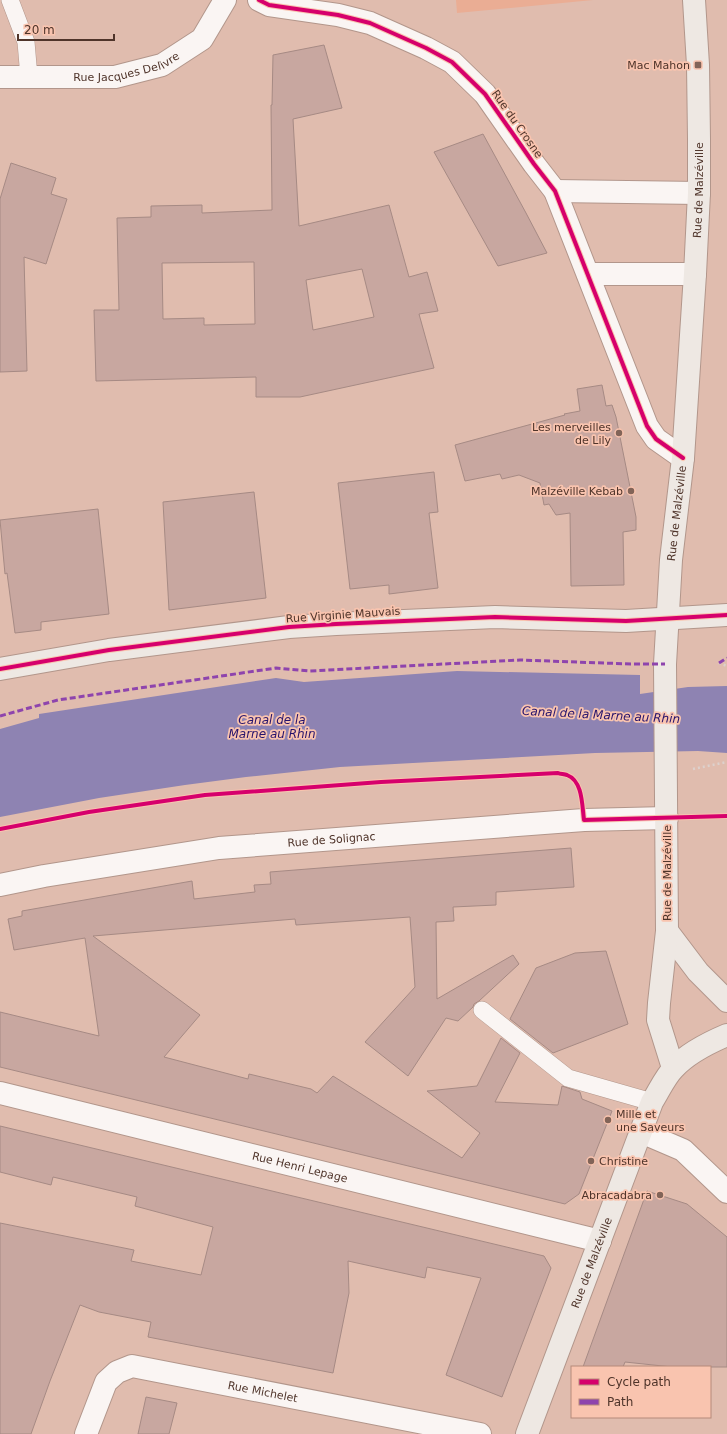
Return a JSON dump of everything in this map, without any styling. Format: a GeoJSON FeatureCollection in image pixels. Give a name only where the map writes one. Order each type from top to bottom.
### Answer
{"type":"FeatureCollection","features":[{"type":"Feature","properties":{"kind":"main road","name":"Rue de Malzéville"},"geometry":{"type":"LineString","coordinates":[[527,1434],[640,1132],[652,1102],[673,1068],[658,1020],[667,931],[667,818],[664,664],[671,560],[683,458],[695,274],[698,193],[698,65],[694,0]]}},
{"type":"Feature","properties":{"kind":"main road","name":"Rue Virginie Mauvais"},"geometry":{"type":"LineString","coordinates":[[0,669],[109,650],[282,628],[336,624],[495,617],[626,621],[727,616]]}},
{"type":"Feature","properties":{"kind":"main road","name":"Rue de Malzéville"},"geometry":{"type":"LineString","coordinates":[[667,931],[698,972],[727,1001]]}},
{"type":"Feature","properties":{"kind":"main road"},"geometry":{"type":"LineString","coordinates":[[673,1068],[694,1052],[727,1035]]}},
{"type":"Feature","properties":{"kind":"street","name":"Rue Jacques Delivre"},"geometry":{"type":"LineString","coordinates":[[0,77],[115,77],[162,65],[202,39],[225,0]]}},
{"type":"Feature","properties":{"kind":"street","name":"Rue du Crosne"},"geometry":{"type":"LineString","coordinates":[[259,0],[269,5],[338,15],[370,22],[452,62],[485,94],[534,164],[555,191],[647,426],[656,438],[683,458]]}},
{"type":"Feature","properties":{"kind":"street"},"geometry":{"type":"LineString","coordinates":[[555,191],[698,193]]}},
{"type":"Feature","properties":{"kind":"street"},"geometry":{"type":"LineString","coordinates":[[588,274],[695,274]]}},
{"type":"Feature","properties":{"kind":"street","name":"Rue de Solignac"},"geometry":{"type":"LineString","coordinates":[[0,885],[44,876],[219,848],[584,820],[667,818]]}},
{"type":"Feature","properties":{"kind":"street","name":"Rue Henri Lepage"},"geometry":{"type":"LineString","coordinates":[[0,1093],[600,1241]]}},
{"type":"Feature","properties":{"kind":"street"},"geometry":{"type":"LineString","coordinates":[[640,1132],[682,1150],[727,1192]]}},
{"type":"Feature","properties":{"kind":"street","name":"Rue Michelet"},"geometry":{"type":"LineString","coordinates":[[86,1434],[106,1382],[117,1372],[132,1366],[480,1434]]}},
{"type":"Feature","properties":{"kind":"lane"},"geometry":{"type":"LineString","coordinates":[[10,0],[26,42],[29,76]]}},
{"type":"Feature","properties":{"kind":"lane"},"geometry":{"type":"LineString","coordinates":[[482,1010],[568,1078],[652,1102]]}},
{"type":"Feature","properties":{"kind":"path"},"geometry":{"type":"LineString","coordinates":[[719,663],[727,666]]}},
{"type":"Feature","properties":{"kind":"shaded area"},"geometry":{"type":"Polygon","coordinates":[[[456,0],[593,0],[457,13],[456,0]]]}},
{"type":"Feature","properties":{"kind":"water","name":"Canal de la Marne au Rhin"},"geometry":{"type":"Polygon","coordinates":[[[457,671],[640,675],[640,694],[688,687],[727,686],[727,753],[698,751],[595,753],[340,767],[185,785],[99,798],[0,817],[0,729],[39,718],[39,714],[276,678],[304,682],[457,671]]]}},
{"type":"Feature","properties":{"kind":"building"},"geometry":{"type":"Polygon","coordinates":[[[324,45],[342,108],[293,119],[299,226],[389,205],[409,277],[427,272],[438,311],[419,314],[434,368],[300,397],[256,397],[256,377],[96,381],[94,310],[119,310],[117,218],[151,217],[151,206],[202,205],[202,213],[272,210],[271,105],[273,55],[324,45]],[[254,262],[162,263],[163,319],[204,318],[204,325],[255,324],[254,262]],[[362,269],[306,280],[313,330],[374,317],[362,269]]]}},
{"type":"Feature","properties":{"kind":"building"},"geometry":{"type":"Polygon","coordinates":[[[483,134],[547,253],[498,266],[434,152],[483,134]]]}},
{"type":"Feature","properties":{"kind":"building"},"geometry":{"type":"Polygon","coordinates":[[[11,163],[56,178],[51,194],[67,199],[46,264],[24,257],[27,371],[0,372],[0,199],[11,163]]]}},
{"type":"Feature","properties":{"kind":"building"},"geometry":{"type":"Polygon","coordinates":[[[602,385],[606,406],[612,405],[616,417],[636,517],[636,530],[623,532],[624,585],[571,586],[570,513],[556,515],[549,504],[544,505],[540,483],[519,475],[502,479],[500,474],[465,481],[455,445],[565,415],[564,414],[580,411],[577,389],[602,385]]]}},
{"type":"Feature","properties":{"kind":"building"},"geometry":{"type":"Polygon","coordinates":[[[434,472],[438,512],[429,513],[438,588],[389,594],[389,585],[350,589],[338,483],[434,472]]]}},
{"type":"Feature","properties":{"kind":"building"},"geometry":{"type":"Polygon","coordinates":[[[254,492],[266,598],[169,610],[163,502],[254,492]]]}},
{"type":"Feature","properties":{"kind":"building"},"geometry":{"type":"Polygon","coordinates":[[[98,509],[109,614],[41,622],[41,630],[15,633],[7,573],[5,574],[0,520],[98,509]]]}},
{"type":"Feature","properties":{"kind":"building"},"geometry":{"type":"Polygon","coordinates":[[[571,848],[574,887],[496,892],[496,905],[453,907],[454,921],[436,922],[437,999],[513,955],[519,964],[474,1004],[473,1007],[458,1021],[446,1018],[408,1076],[365,1042],[415,987],[410,917],[296,925],[295,919],[93,936],[200,1015],[164,1057],[248,1079],[249,1074],[311,1089],[317,1093],[333,1076],[462,1158],[480,1133],[427,1091],[477,1086],[501,1038],[520,1053],[495,1102],[558,1105],[562,1086],[580,1092],[582,1099],[612,1111],[579,1194],[565,1204],[0,1067],[0,1012],[99,1036],[85,938],[14,950],[8,919],[22,916],[22,911],[192,881],[194,899],[255,892],[254,885],[271,884],[270,872],[571,848]]]}},
{"type":"Feature","properties":{"kind":"building"},"geometry":{"type":"Polygon","coordinates":[[[606,951],[628,1024],[553,1053],[510,1019],[536,968],[575,953],[606,951]]]}},
{"type":"Feature","properties":{"kind":"building"},"geometry":{"type":"Polygon","coordinates":[[[0,1126],[544,1256],[551,1268],[502,1397],[446,1375],[481,1278],[427,1267],[425,1278],[348,1261],[349,1293],[333,1373],[148,1337],[151,1322],[99,1312],[80,1305],[31,1434],[0,1434],[0,1223],[134,1250],[131,1261],[201,1275],[213,1227],[135,1206],[137,1197],[53,1177],[51,1185],[0,1172],[0,1126]]]}},
{"type":"Feature","properties":{"kind":"building"},"geometry":{"type":"Polygon","coordinates":[[[647,1191],[687,1204],[727,1237],[727,1367],[663,1366],[625,1362],[623,1366],[583,1366],[647,1191]]]}},
{"type":"Feature","properties":{"kind":"building"},"geometry":{"type":"Polygon","coordinates":[[[146,1397],[177,1403],[169,1434],[138,1434],[146,1397]]]}},
{"type":"Feature","properties":{"kind":"marked path"},"geometry":{"type":"LineString","coordinates":[[719,663],[727,658]]}},
{"type":"Feature","properties":{"kind":"marked path"},"geometry":{"type":"LineString","coordinates":[[0,716],[58,700],[276,668],[310,671],[520,660],[665,664]]}},
{"type":"Feature","properties":{"kind":"cycle path"},"geometry":{"type":"LineString","coordinates":[[259,0],[269,5],[338,15],[370,23],[426,48],[452,62],[485,94],[534,164],[555,191],[647,426],[656,439],[683,458]]}},
{"type":"Feature","properties":{"kind":"cycle path"},"geometry":{"type":"LineString","coordinates":[[0,669],[109,650],[289,627],[495,617],[626,621],[727,615]]}},
{"type":"Feature","properties":{"kind":"cycle path"},"geometry":{"type":"LineString","coordinates":[[0,829],[89,812],[205,795],[381,782],[558,773],[572,778],[579,788],[584,820],[727,816]]}},
{"type":"Feature","properties":{"kind":"place","name":"Mac Mahon"},"geometry":{"type":"Point","coordinates":[698,65]}},
{"type":"Feature","properties":{"kind":"place","name":"Les merveilles de Lily"},"geometry":{"type":"Point","coordinates":[619,433]}},
{"type":"Feature","properties":{"kind":"place","name":"Malzéville Kebab"},"geometry":{"type":"Point","coordinates":[631,491]}},
{"type":"Feature","properties":{"kind":"place","name":"Mille et une Saveurs"},"geometry":{"type":"Point","coordinates":[608,1120]}},
{"type":"Feature","properties":{"kind":"place","name":"Christine"},"geometry":{"type":"Point","coordinates":[591,1161]}},
{"type":"Feature","properties":{"kind":"place","name":"Abracadabra"},"geometry":{"type":"Point","coordinates":[660,1195]}}]}
